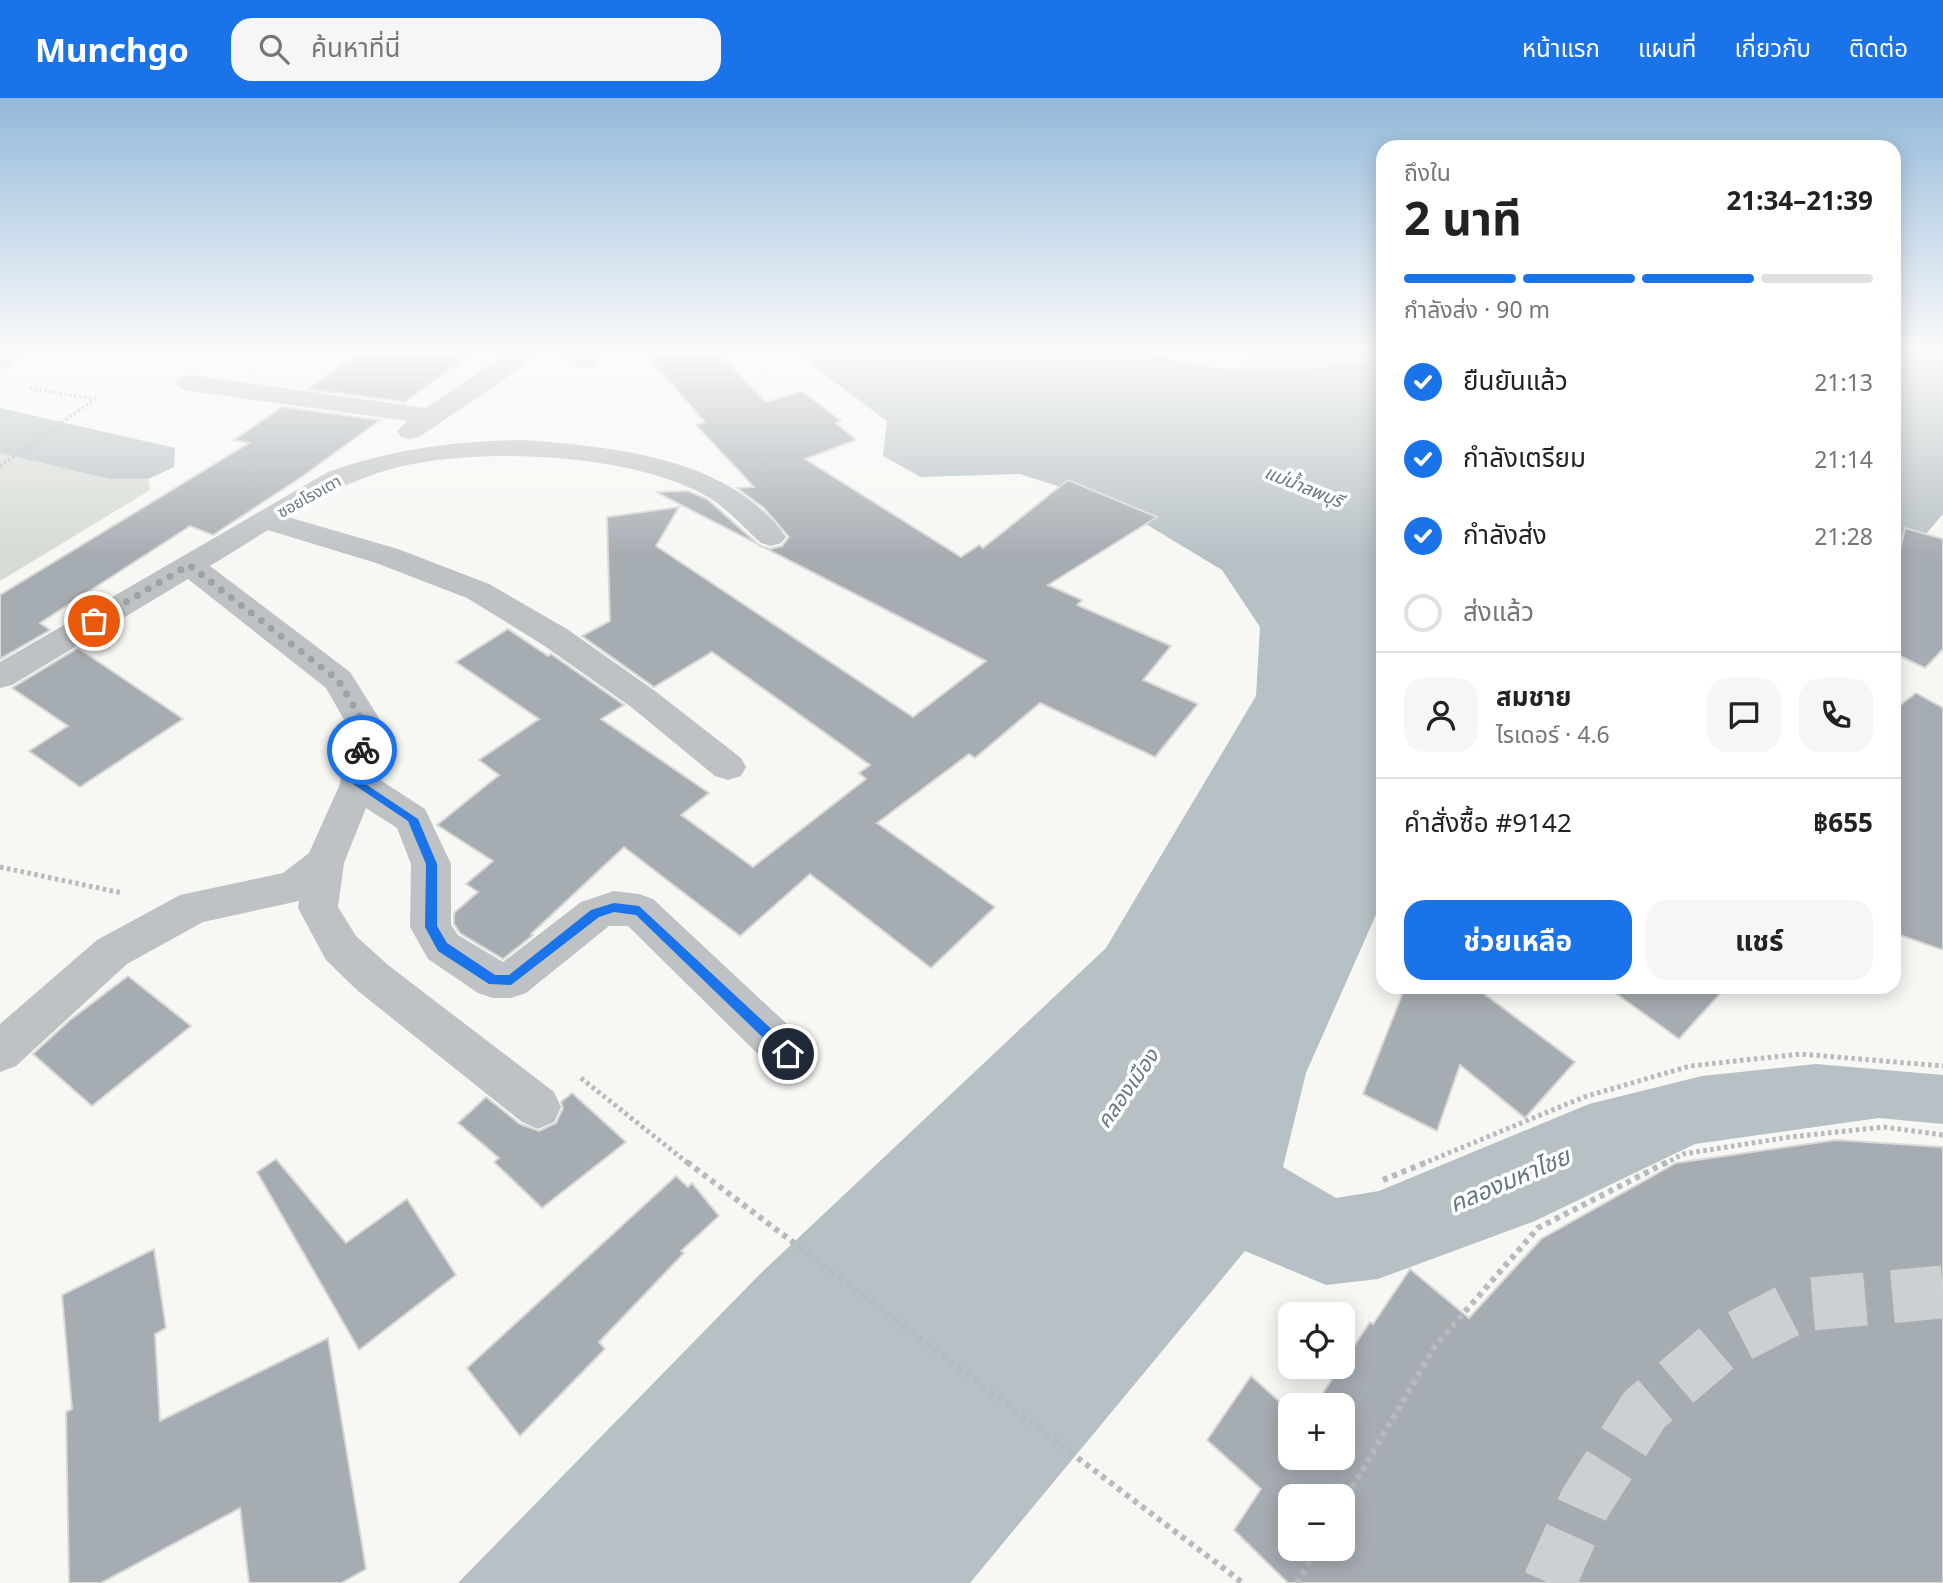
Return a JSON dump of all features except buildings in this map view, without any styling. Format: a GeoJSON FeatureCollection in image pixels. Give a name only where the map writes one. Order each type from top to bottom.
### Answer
{"type":"FeatureCollection","features":[{"type":"Feature","properties":{"kind":"street"},"geometry":{"type":"LineString","coordinates":[[343,418],[404,435]]}},
{"type":"Feature","properties":{"kind":"street"},"geometry":{"type":"LineString","coordinates":[[338,478],[429,418]]}},
{"type":"Feature","properties":{"kind":"street","name":"ซอยโรงเตา"},"geometry":{"type":"LineString","coordinates":[[0,677],[338,478],[400,457],[459,450],[558,451],[658,468],[713,487],[771,537]]}},
{"type":"Feature","properties":{"kind":"street"},"geometry":{"type":"LineString","coordinates":[[265,520],[387,556],[478,591],[566,645],[643,699],[728,767]]}},
{"type":"Feature","properties":{"kind":"street"},"geometry":{"type":"LineString","coordinates":[[189,565],[338,680],[364,723],[358,784],[324,863],[318,908],[341,948],[373,978],[538,1107]]}},
{"type":"Feature","properties":{"kind":"street"},"geometry":{"type":"LineString","coordinates":[[358,784],[412,819],[432,864],[431,927],[443,947],[493,980],[511,980],[595,914],[614,908],[639,911],[788,1054]]}},
{"type":"Feature","properties":{"kind":"street"},"geometry":{"type":"LineString","coordinates":[[0,1052],[112,952],[194,907],[294,887],[324,863]]}},
{"type":"Feature","properties":{"kind":"path"},"geometry":{"type":"LineString","coordinates":[[0,466],[68,418]]}},
{"type":"Feature","properties":{"kind":"path"},"geometry":{"type":"LineString","coordinates":[[1383,1180],[1584,1097],[1690,1066],[1801,1054],[1943,1066]]}},
{"type":"Feature","properties":{"kind":"path"},"geometry":{"type":"LineString","coordinates":[[1354,1484],[1435,1346],[1538,1228],[1683,1154],[1884,1126],[1943,1135]]}},
{"type":"Feature","properties":{"kind":"path"},"geometry":{"type":"LineString","coordinates":[[780,1232],[1243,1583]]}},
{"type":"Feature","properties":{"kind":"path"},"geometry":{"type":"LineString","coordinates":[[1297,1583],[1310,1561]]}},
{"type":"Feature","properties":{"kind":"shaded area"},"geometry":{"type":"Polygon","coordinates":[[[0,453],[109,479],[148,479],[150,490],[0,581],[0,453]]]}},
{"type":"Feature","properties":{"kind":"water"},"geometry":{"type":"Polygon","coordinates":[[[0,418],[45,418],[175,448],[174,467],[148,479],[109,479],[0,453],[0,418]]]}},
{"type":"Feature","properties":{"kind":"water"},"geometry":{"type":"Polygon","coordinates":[[[883,418],[1376,418],[1376,915],[1306,1073],[1283,1167],[1336,1198],[1379,1191],[1589,1104],[1702,1076],[1816,1064],[1943,1075],[1943,1124],[1879,1118],[1695,1144],[1535,1221],[1378,1279],[1326,1285],[1245,1251],[970,1583],[458,1583],[760,1274],[1106,948],[1256,696],[1260,627],[1222,570],[1111,503],[1020,474],[921,477],[883,456],[887,421],[883,418]]]}},
{"type":"Feature","properties":{"kind":"water"},"geometry":{"type":"Polygon","coordinates":[[[1901,418],[1943,418],[1943,514],[1901,561],[1901,418]]]}},
{"type":"Feature","properties":{"kind":"tunnel"},"geometry":{"type":"LineString","coordinates":[[1549,1583],[1585,1503],[1644,1410],[1718,1347],[1799,1305],[1943,1292]]}},
{"type":"Feature","properties":{"kind":"way so far"},"geometry":{"type":"LineString","coordinates":[[94,621],[189,565],[338,680],[364,723],[362,750]]}},
{"type":"Feature","properties":{"kind":"route"},"geometry":{"type":"LineString","coordinates":[[362,750],[358,784],[412,819],[432,864],[431,927],[443,947],[493,980],[511,980],[595,914],[614,908],[639,911],[788,1054]]}},
{"type":"Feature","properties":{"kind":"water label","name":"แม่น้ำลพบุรี"},"geometry":{"type":"Point","coordinates":[1304,486]}},
{"type":"Feature","properties":{"kind":"water label","name":"คลองเมือง"},"geometry":{"type":"Point","coordinates":[1127,1088]}},
{"type":"Feature","properties":{"kind":"water label","name":"คลองมหาไชย"},"geometry":{"type":"Point","coordinates":[1509,1179]}}]}
